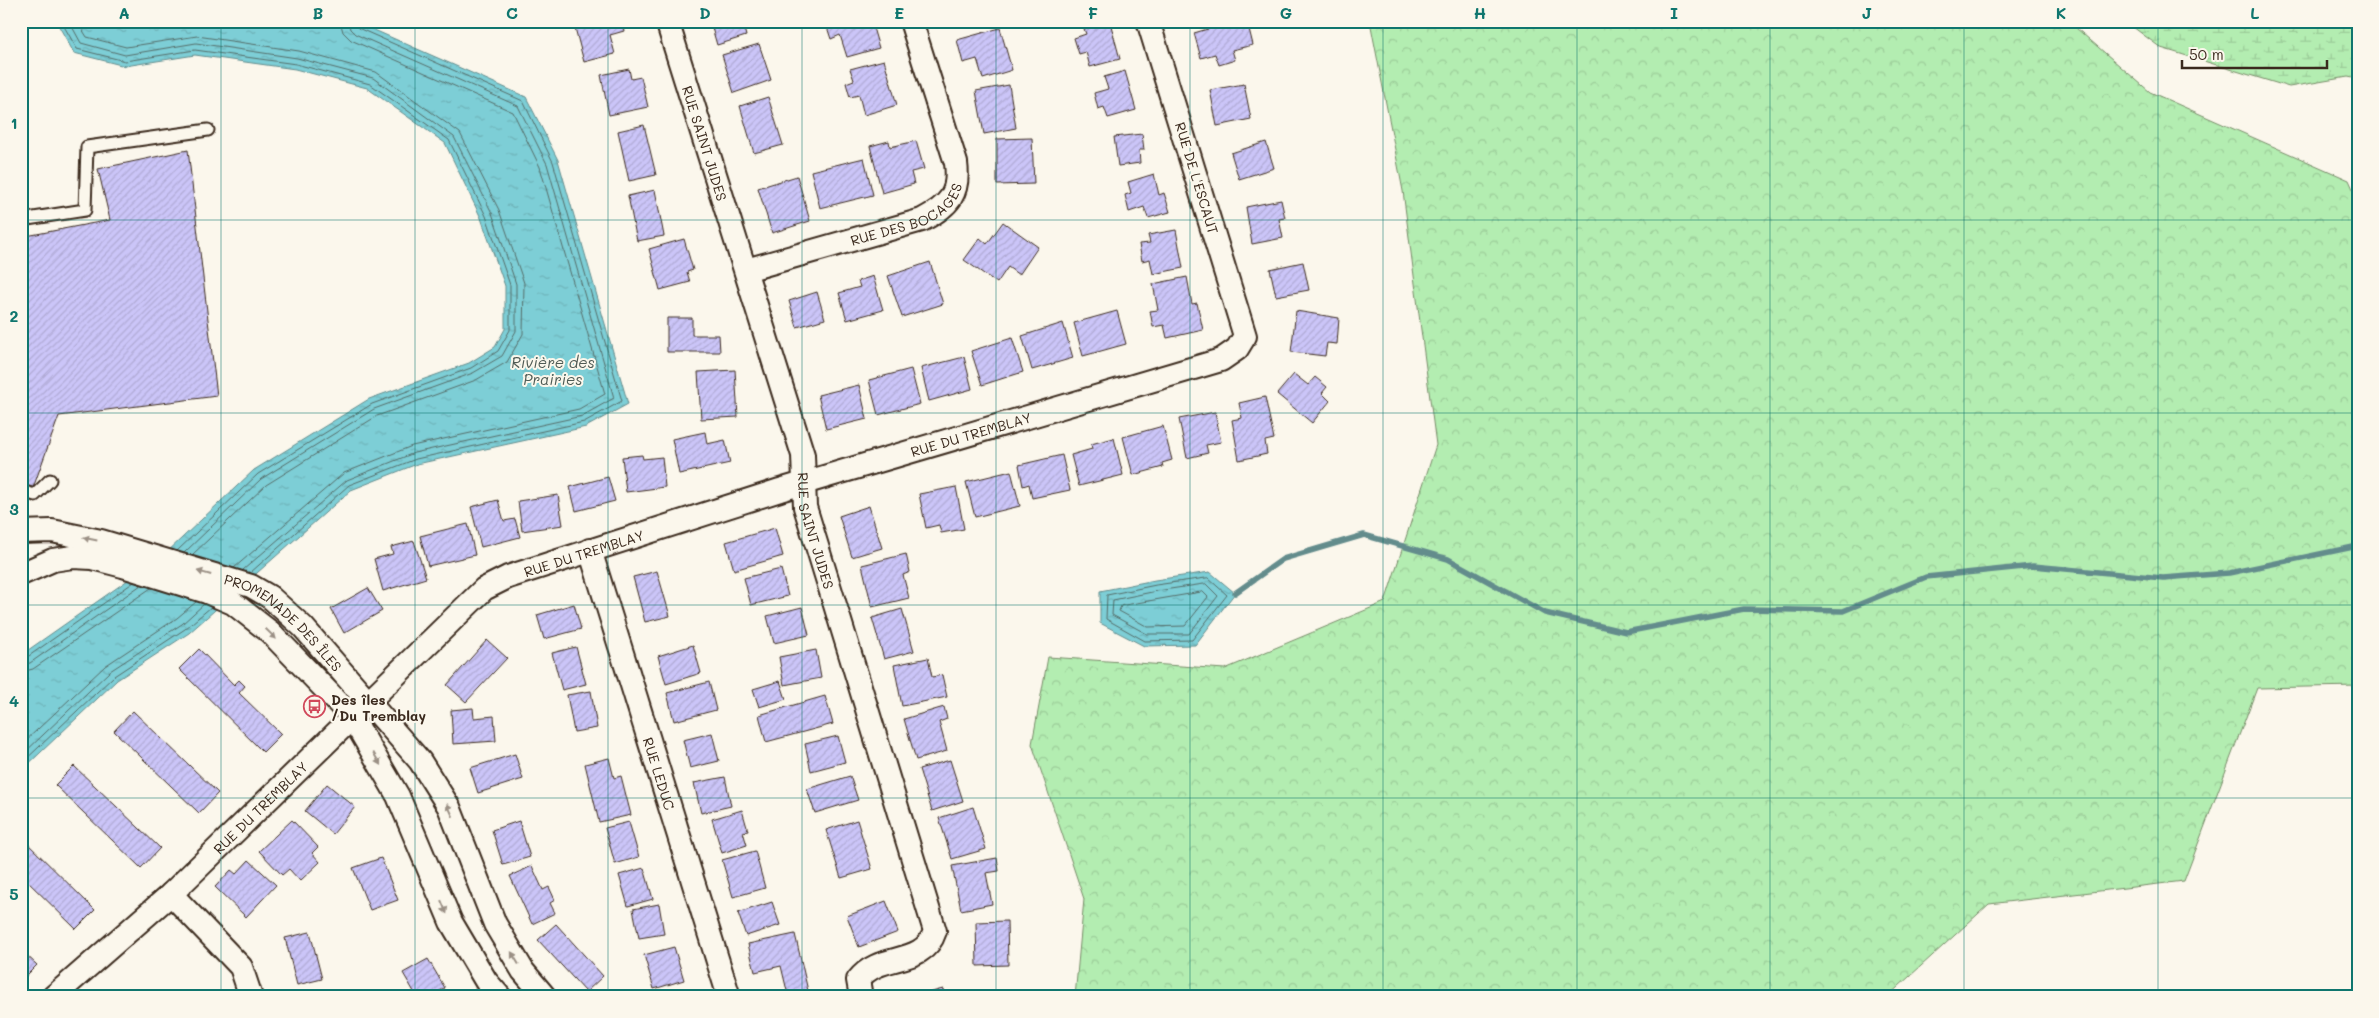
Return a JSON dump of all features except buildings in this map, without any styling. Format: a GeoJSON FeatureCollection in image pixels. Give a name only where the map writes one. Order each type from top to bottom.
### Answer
{"type":"FeatureCollection","features":[{"type":"Feature","properties":{"kind":"street","name":"RUE SAINT JUDES"},"geometry":{"type":"LineString","coordinates":[[667,21],[803,455],[805,507],[935,931],[932,942],[921,952],[883,963],[865,971],[858,980],[861,997]]}},
{"type":"Feature","properties":{"kind":"street","name":"RUE DES BOCAGES"},"geometry":{"type":"LineString","coordinates":[[746,270],[922,220],[946,204],[957,184],[956,162],[911,21]]}},
{"type":"Feature","properties":{"kind":"street","name":"RUE DE L'ESCAUT"},"geometry":{"type":"LineString","coordinates":[[1148,21],[1245,336]]}},
{"type":"Feature","properties":{"kind":"street","name":"RUE DU TREMBLAY"},"geometry":{"type":"LineString","coordinates":[[53,997],[171,894],[484,589],[508,577],[804,483],[1221,360],[1237,349],[1245,336]]}},
{"type":"Feature","properties":{"kind":"street","name":"PROMENADE DES ÎLES"},"geometry":{"type":"LineString","coordinates":[[21,532],[52,531],[101,541],[130,559],[233,604],[270,632],[352,717],[398,796],[451,922],[486,981],[500,997]]}},
{"type":"Feature","properties":{"kind":"street","name":"RUE LEDUC"},"geometry":{"type":"LineString","coordinates":[[590,550],[729,997]]}},
{"type":"Feature","properties":{"kind":"street","name":"PROMENADE DES ÎLES"},"geometry":{"type":"LineString","coordinates":[[21,574],[54,560],[73,557],[130,559],[251,586],[270,597],[303,627],[369,700],[420,761],[450,807],[495,924],[523,971],[545,997]]}},
{"type":"Feature","properties":{"kind":"street"},"geometry":{"type":"LineString","coordinates":[[171,894],[241,967],[251,997]]}},
{"type":"Feature","properties":{"kind":"lane"},"geometry":{"type":"LineString","coordinates":[[21,220],[85,210],[87,147],[208,130]]}},
{"type":"Feature","properties":{"kind":"lane"},"geometry":{"type":"LineString","coordinates":[[21,492],[35,495],[50,480]]}},
{"type":"Feature","properties":{"kind":"green space"},"geometry":{"type":"Polygon","coordinates":[[[1370,21],[2068,21],[2150,92],[2349,180],[2358,200],[2358,686],[2257,688],[2184,881],[1989,904],[1887,997],[1075,997],[1084,899],[1032,744],[1048,657],[1225,669],[1385,602],[1436,445],[1403,191],[1370,21]]]}},
{"type":"Feature","properties":{"kind":"green space"},"geometry":{"type":"Polygon","coordinates":[[[2125,21],[2358,21],[2358,79],[2348,77],[2289,87],[2161,48],[2125,21]]]}},
{"type":"Feature","properties":{"kind":"water","name":"Rivière des Prairies"},"geometry":{"type":"Polygon","coordinates":[[[56,21],[354,21],[526,97],[558,160],[628,404],[586,427],[417,464],[351,490],[189,633],[117,680],[21,771],[21,655],[165,554],[254,470],[369,399],[469,363],[495,347],[505,329],[505,286],[481,218],[445,143],[367,88],[295,69],[195,55],[125,66],[74,53],[56,21]]]}},
{"type":"Feature","properties":{"kind":"water"},"geometry":{"type":"Polygon","coordinates":[[[1210,572],[1235,593],[1195,645],[1144,646],[1100,623],[1100,591],[1210,572]]]}},
{"type":"Feature","properties":{"kind":"waterway"},"geometry":{"type":"LineString","coordinates":[[1235,593],[1283,559],[1364,535],[1448,559],[1545,613],[1626,632],[1744,609],[1843,611],[1926,577],[2033,566],[2163,578],[2229,573],[2358,546]]}},
{"type":"Feature","properties":{"kind":"place","name":"Des îles /Du Tremblay"},"geometry":{"type":"Point","coordinates":[315,707]}}]}
